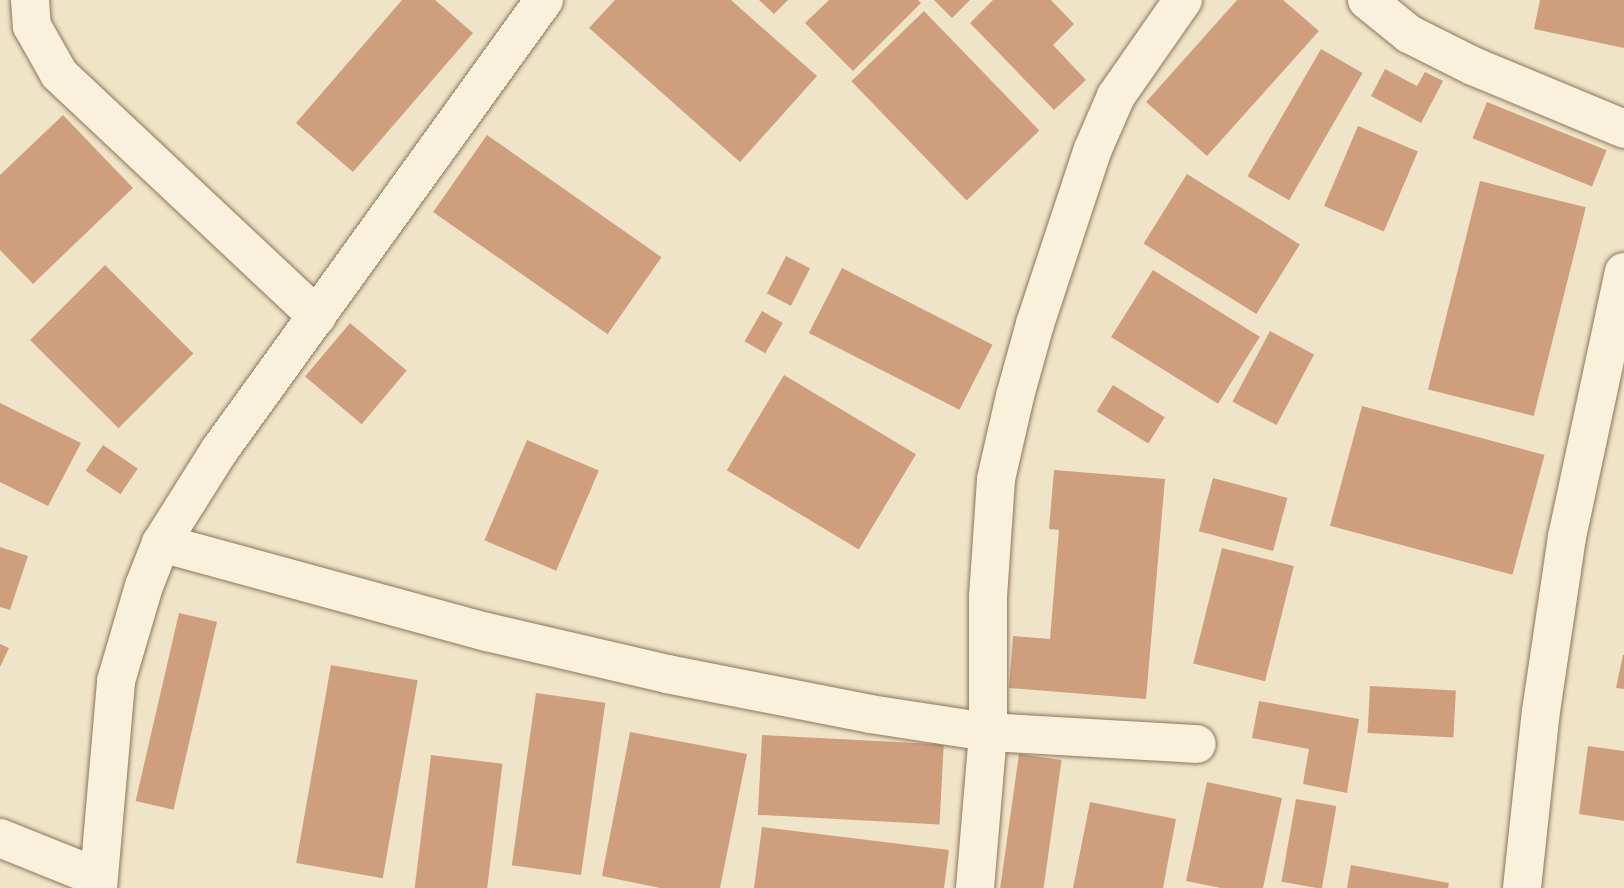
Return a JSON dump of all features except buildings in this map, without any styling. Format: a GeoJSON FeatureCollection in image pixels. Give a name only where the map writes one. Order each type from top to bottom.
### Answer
{"type":"FeatureCollection","features":[{"type":"Feature","properties":{"kind":"street"},"geometry":{"type":"LineString","coordinates":[[30,0],[32,26],[59,74],[317,316]]}},
{"type":"Feature","properties":{"kind":"street"},"geometry":{"type":"LineString","coordinates":[[0,838],[98,883],[116,681],[144,586],[161,542],[219,451],[544,0]]}},
{"type":"Feature","properties":{"kind":"street"},"geometry":{"type":"LineString","coordinates":[[975,888],[988,733],[988,597],[996,479],[1015,396],[1035,324],[1093,149],[1116,96],[1144,52],[1183,0]]}},
{"type":"Feature","properties":{"kind":"street"},"geometry":{"type":"LineString","coordinates":[[1367,0],[1409,34],[1474,66],[1624,129]]}},
{"type":"Feature","properties":{"kind":"street"},"geometry":{"type":"LineString","coordinates":[[1522,888],[1541,711],[1567,537],[1624,272]]}},
{"type":"Feature","properties":{"kind":"street"},"geometry":{"type":"LineString","coordinates":[[161,542],[487,632],[667,674],[870,714],[988,733],[1197,744]]}}]}
